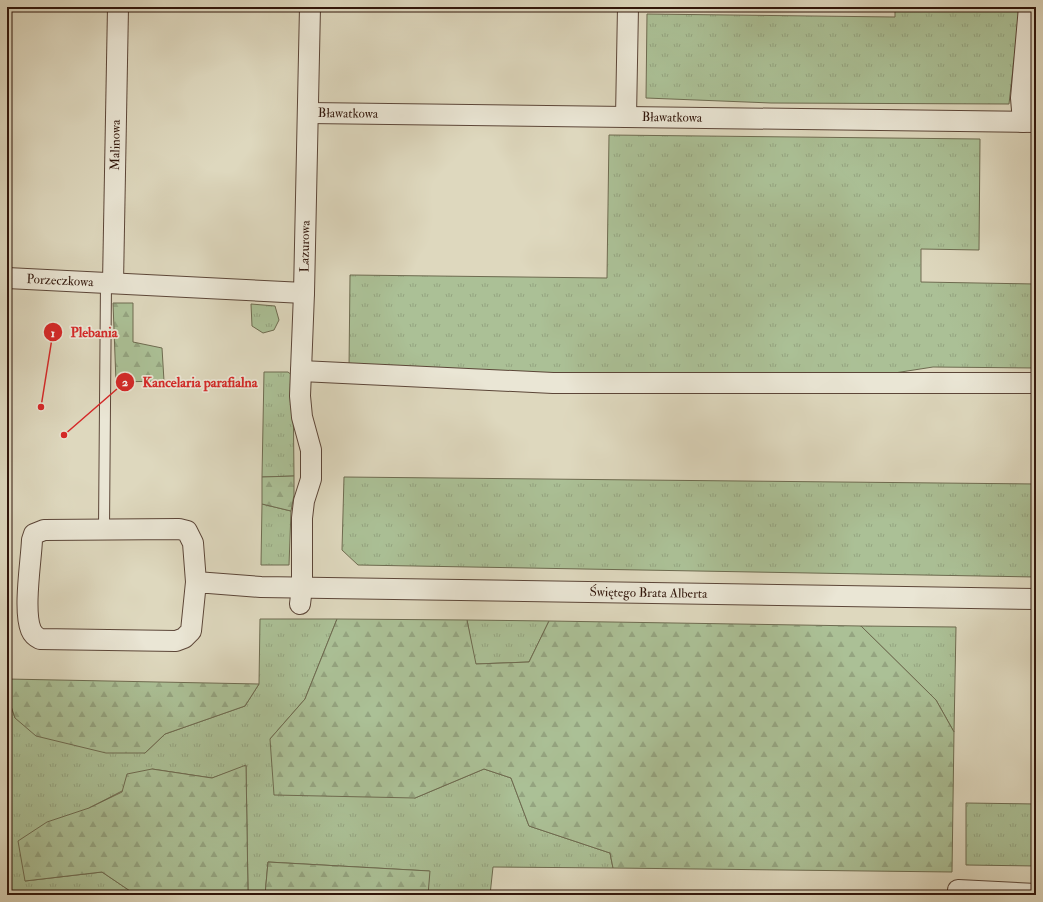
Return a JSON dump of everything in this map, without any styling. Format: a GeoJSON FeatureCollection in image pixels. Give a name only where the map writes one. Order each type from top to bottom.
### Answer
{"type":"FeatureCollection","features":[{"type":"Feature","properties":{"kind":"street","name":"Malinowa"},"geometry":{"type":"LineString","coordinates":[[109,282],[118,7]]}},
{"type":"Feature","properties":{"kind":"street","name":"Lazurowa"},"geometry":{"type":"LineString","coordinates":[[301,595],[302,518],[304,501],[311,479],[311,450],[302,417],[301,372],[309,113],[310,7]]}},
{"type":"Feature","properties":{"kind":"street"},"geometry":{"type":"LineString","coordinates":[[626,117],[628,7]]}},
{"type":"Feature","properties":{"kind":"street"},"geometry":{"type":"LineString","coordinates":[[1029,7],[1021,98],[1029,122]]}},
{"type":"Feature","properties":{"kind":"street","name":"Bławatkowa"},"geometry":{"type":"LineString","coordinates":[[309,113],[1029,122]]}},
{"type":"Feature","properties":{"kind":"street","name":"Porzeczkowa"},"geometry":{"type":"LineString","coordinates":[[7,278],[109,282]]}},
{"type":"Feature","properties":{"kind":"street"},"geometry":{"type":"LineString","coordinates":[[109,282],[304,293]]}},
{"type":"Feature","properties":{"kind":"street"},"geometry":{"type":"LineString","coordinates":[[301,372],[553,382],[1036,383]]}},
{"type":"Feature","properties":{"kind":"street"},"geometry":{"type":"LineString","coordinates":[[104,528],[187,531],[193,543],[196,582],[191,631],[184,638],[176,640],[40,639],[35,636],[31,630],[28,613],[34,534],[44,530],[104,528]]}},
{"type":"Feature","properties":{"kind":"street","name":"Świętego Brata Alberta"},"geometry":{"type":"LineString","coordinates":[[196,582],[261,587],[301,595],[1036,599]]}},
{"type":"Feature","properties":{"kind":"street"},"geometry":{"type":"LineString","coordinates":[[958,890],[1036,894]]}},
{"type":"Feature","properties":{"kind":"lane"},"geometry":{"type":"LineString","coordinates":[[104,528],[109,282]]}},
{"type":"Feature","properties":{"kind":"green space"},"geometry":{"type":"Polygon","coordinates":[[[895,7],[1020,7],[1009,104],[771,103],[646,98],[647,14],[895,17],[895,7]]]}},
{"type":"Feature","properties":{"kind":"green space"},"geometry":{"type":"Polygon","coordinates":[[[609,135],[980,139],[979,250],[921,249],[921,282],[1035,284],[1035,368],[933,367],[888,374],[570,377],[349,369],[350,275],[607,278],[609,135]]]}},
{"type":"Feature","properties":{"kind":"green space"},"geometry":{"type":"Polygon","coordinates":[[[113,303],[133,303],[133,342],[162,348],[164,381],[116,382],[113,303]]]}},
{"type":"Feature","properties":{"kind":"green space"},"geometry":{"type":"Polygon","coordinates":[[[251,304],[275,306],[279,320],[274,330],[263,333],[252,326],[251,304]]]}},
{"type":"Feature","properties":{"kind":"green space"},"geometry":{"type":"Polygon","coordinates":[[[264,372],[288,372],[293,376],[294,476],[262,477],[264,372]]]}},
{"type":"Feature","properties":{"kind":"green space"},"geometry":{"type":"Polygon","coordinates":[[[294,476],[294,495],[291,511],[262,504],[262,477],[294,476]]]}},
{"type":"Feature","properties":{"kind":"green space"},"geometry":{"type":"Polygon","coordinates":[[[344,477],[1036,484],[1036,577],[358,565],[342,550],[344,477]]]}},
{"type":"Feature","properties":{"kind":"green space"},"geometry":{"type":"Polygon","coordinates":[[[262,504],[291,511],[289,565],[261,565],[262,504]]]}},
{"type":"Feature","properties":{"kind":"green space"},"geometry":{"type":"Polygon","coordinates":[[[260,619],[337,619],[305,699],[270,739],[415,798],[484,769],[511,778],[529,826],[610,853],[613,868],[493,867],[490,895],[428,895],[429,871],[268,862],[265,895],[194,895],[248,891],[246,766],[212,778],[152,769],[122,791],[89,808],[25,881],[102,872],[136,895],[7,895],[7,694],[15,718],[145,753],[165,734],[245,706],[259,684],[260,619]]]}},
{"type":"Feature","properties":{"kind":"green space"},"geometry":{"type":"Polygon","coordinates":[[[337,619],[467,620],[476,664],[529,662],[549,621],[861,626],[936,700],[954,732],[952,872],[613,868],[610,853],[529,826],[511,778],[484,769],[415,798],[274,795],[270,739],[305,699],[337,619]]]}},
{"type":"Feature","properties":{"kind":"green space"},"geometry":{"type":"Polygon","coordinates":[[[467,620],[549,621],[529,662],[475,664],[467,620]]]}},
{"type":"Feature","properties":{"kind":"green space"},"geometry":{"type":"Polygon","coordinates":[[[861,626],[956,627],[954,732],[936,700],[861,626]]]}},
{"type":"Feature","properties":{"kind":"green space"},"geometry":{"type":"Polygon","coordinates":[[[7,679],[259,684],[245,706],[165,734],[145,753],[106,753],[36,736],[15,718],[7,694],[7,679]]]}},
{"type":"Feature","properties":{"kind":"green space"},"geometry":{"type":"Polygon","coordinates":[[[246,765],[248,891],[194,895],[136,895],[102,872],[25,881],[18,841],[47,822],[89,808],[122,792],[127,774],[152,769],[212,778],[246,765]]]}},
{"type":"Feature","properties":{"kind":"green space"},"geometry":{"type":"Polygon","coordinates":[[[966,803],[1036,804],[1036,866],[966,865],[966,803]]]}},
{"type":"Feature","properties":{"kind":"green space"},"geometry":{"type":"Polygon","coordinates":[[[268,862],[430,871],[428,895],[265,895],[268,862]]]}},
{"type":"Feature","properties":{"kind":"place","name":"Plebania"},"geometry":{"type":"Point","coordinates":[41,407]}},
{"type":"Feature","properties":{"kind":"place","name":"Kancelaria parafialna"},"geometry":{"type":"Point","coordinates":[64,435]}}]}
